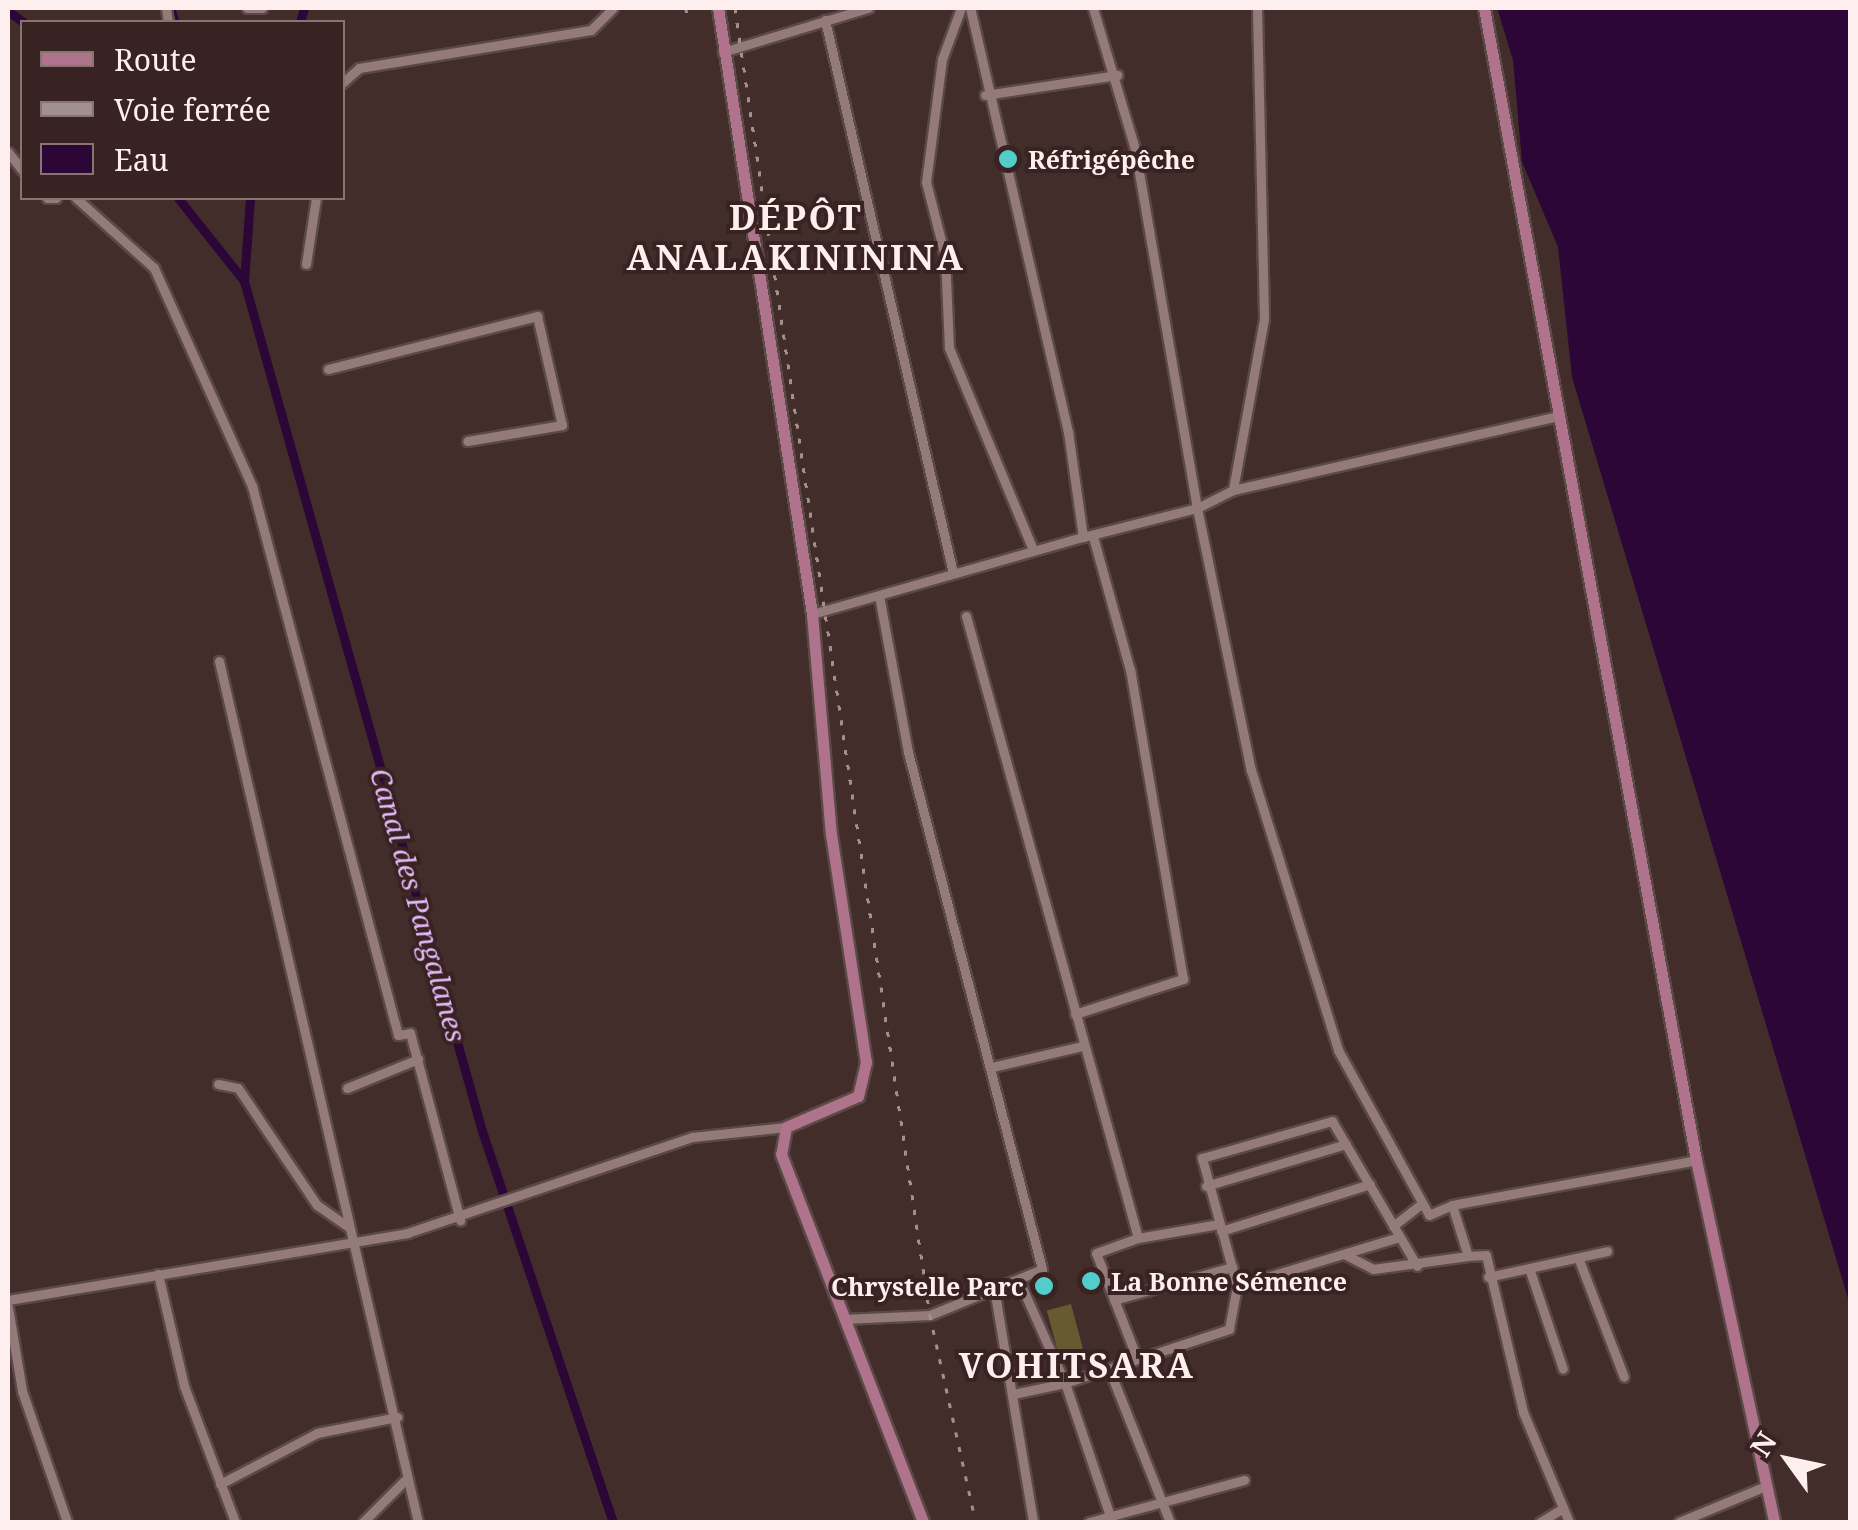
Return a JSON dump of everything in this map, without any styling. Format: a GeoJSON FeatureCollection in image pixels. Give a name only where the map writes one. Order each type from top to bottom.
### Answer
{"type":"FeatureCollection","features":[{"type":"Feature","properties":{"kind":"main road"},"geometry":{"type":"LineString","coordinates":[[718,8],[812,614],[831,834],[866,1062],[858,1096],[786,1127],[781,1154],[923,1522]]}},
{"type":"Feature","properties":{"kind":"main road"},"geometry":{"type":"LineString","coordinates":[[1484,8],[1696,1160],[1763,1487],[1774,1522]]}},
{"type":"Feature","properties":{"kind":"street"},"geometry":{"type":"LineString","coordinates":[[246,8],[262,8]]}},
{"type":"Feature","properties":{"kind":"street"},"geometry":{"type":"LineString","coordinates":[[345,81],[368,66],[591,30],[612,8]]}},
{"type":"Feature","properties":{"kind":"street"},"geometry":{"type":"LineString","coordinates":[[723,52],[868,8]]}},
{"type":"Feature","properties":{"kind":"street"},"geometry":{"type":"LineString","coordinates":[[961,8],[942,59],[926,182],[945,256],[950,348],[1033,550]]}},
{"type":"Feature","properties":{"kind":"street"},"geometry":{"type":"LineString","coordinates":[[970,8],[985,95],[1068,432],[1088,537],[1130,670],[1183,979],[1075,1014]]}},
{"type":"Feature","properties":{"kind":"street"},"geometry":{"type":"LineString","coordinates":[[1094,8],[1118,76],[1197,508],[1266,840],[1338,1050],[1429,1215],[1452,1206],[1696,1160]]}},
{"type":"Feature","properties":{"kind":"street"},"geometry":{"type":"LineString","coordinates":[[1233,490],[1264,319],[1256,8]]}},
{"type":"Feature","properties":{"kind":"street"},"geometry":{"type":"LineString","coordinates":[[825,20],[953,573]]}},
{"type":"Feature","properties":{"kind":"street"},"geometry":{"type":"LineString","coordinates":[[985,95],[1118,76]]}},
{"type":"Feature","properties":{"kind":"street"},"geometry":{"type":"LineString","coordinates":[[78,200],[154,268],[252,486],[398,1036],[410,1033],[460,1220]]}},
{"type":"Feature","properties":{"kind":"street"},"geometry":{"type":"LineString","coordinates":[[306,264],[316,200]]}},
{"type":"Feature","properties":{"kind":"street"},"geometry":{"type":"LineString","coordinates":[[328,370],[537,316],[562,425],[467,441]]}},
{"type":"Feature","properties":{"kind":"street"},"geometry":{"type":"LineString","coordinates":[[812,614],[1033,550],[1197,508],[1233,490],[1558,416]]}},
{"type":"Feature","properties":{"kind":"street"},"geometry":{"type":"LineString","coordinates":[[844,1318],[925,1316],[996,1294],[1042,1269],[908,752],[879,596]]}},
{"type":"Feature","properties":{"kind":"street"},"geometry":{"type":"LineString","coordinates":[[966,616],[1138,1238]]}},
{"type":"Feature","properties":{"kind":"street"},"geometry":{"type":"LineString","coordinates":[[218,661],[350,1242],[396,1417],[404,1481],[418,1522]]}},
{"type":"Feature","properties":{"kind":"street"},"geometry":{"type":"LineString","coordinates":[[992,1067],[1082,1046]]}},
{"type":"Feature","properties":{"kind":"street"},"geometry":{"type":"LineString","coordinates":[[346,1088],[418,1059]]}},
{"type":"Feature","properties":{"kind":"street"},"geometry":{"type":"LineString","coordinates":[[218,1084],[238,1088],[316,1205],[348,1227]]}},
{"type":"Feature","properties":{"kind":"street"},"geometry":{"type":"LineString","coordinates":[[1013,1394],[1108,1370],[1136,1356],[1235,1326],[1237,1286],[1200,1165],[1208,1153],[1332,1120],[1417,1266]]}},
{"type":"Feature","properties":{"kind":"street"},"geometry":{"type":"LineString","coordinates":[[67,1522],[22,1392],[8,1303],[460,1220],[692,1138],[786,1127]]}},
{"type":"Feature","properties":{"kind":"street"},"geometry":{"type":"LineString","coordinates":[[1206,1186],[1346,1144]]}},
{"type":"Feature","properties":{"kind":"street"},"geometry":{"type":"LineString","coordinates":[[1136,1356],[1096,1254],[1138,1238],[1220,1228],[1370,1184]]}},
{"type":"Feature","properties":{"kind":"street"},"geometry":{"type":"LineString","coordinates":[[1392,1226],[1422,1203]]}},
{"type":"Feature","properties":{"kind":"street"},"geometry":{"type":"LineString","coordinates":[[1452,1206],[1468,1256]]}},
{"type":"Feature","properties":{"kind":"street"},"geometry":{"type":"LineString","coordinates":[[1237,1286],[1399,1237]]}},
{"type":"Feature","properties":{"kind":"street"},"geometry":{"type":"LineString","coordinates":[[1488,1277],[1530,1271],[1608,1251]]}},
{"type":"Feature","properties":{"kind":"street"},"geometry":{"type":"LineString","coordinates":[[1344,1254],[1373,1269],[1486,1255],[1488,1277],[1528,1426],[1569,1522]]}},
{"type":"Feature","properties":{"kind":"street"},"geometry":{"type":"LineString","coordinates":[[1580,1260],[1624,1377]]}},
{"type":"Feature","properties":{"kind":"street"},"geometry":{"type":"LineString","coordinates":[[1114,1300],[1232,1267]]}},
{"type":"Feature","properties":{"kind":"street"},"geometry":{"type":"LineString","coordinates":[[1530,1271],[1563,1369]]}},
{"type":"Feature","properties":{"kind":"street"},"geometry":{"type":"LineString","coordinates":[[158,1274],[234,1522]]}},
{"type":"Feature","properties":{"kind":"street"},"geometry":{"type":"LineString","coordinates":[[1020,1284],[1064,1382],[1110,1516]]}},
{"type":"Feature","properties":{"kind":"street"},"geometry":{"type":"LineString","coordinates":[[996,1294],[1033,1522]]}},
{"type":"Feature","properties":{"kind":"street"},"geometry":{"type":"LineString","coordinates":[[1108,1370],[1158,1502],[1170,1522]]}},
{"type":"Feature","properties":{"kind":"street"},"geometry":{"type":"LineString","coordinates":[[220,1484],[317,1433],[396,1417]]}},
{"type":"Feature","properties":{"kind":"street"},"geometry":{"type":"LineString","coordinates":[[1089,1522],[1244,1480]]}},
{"type":"Feature","properties":{"kind":"street"},"geometry":{"type":"LineString","coordinates":[[362,1522],[404,1481]]}},
{"type":"Feature","properties":{"kind":"street"},"geometry":{"type":"LineString","coordinates":[[1679,1522],[1763,1487]]}},
{"type":"Feature","properties":{"kind":"street"},"geometry":{"type":"LineString","coordinates":[[1540,1522],[1563,1508]]}},
{"type":"Feature","properties":{"kind":"shaded area"},"geometry":{"type":"Polygon","coordinates":[[[1071,1304],[1083,1348],[1059,1355],[1047,1310],[1071,1304]]]}},
{"type":"Feature","properties":{"kind":"water"},"geometry":{"type":"Polygon","coordinates":[[[1497,8],[1850,8],[1850,1305],[1572,377],[1558,247],[1522,162],[1513,60],[1497,8]]]}},
{"type":"Feature","properties":{"kind":"waterway"},"geometry":{"type":"LineString","coordinates":[[174,8],[177,20]]}},
{"type":"Feature","properties":{"kind":"waterway","name":"Canal des Pangalanes"},"geometry":{"type":"LineString","coordinates":[[301,20],[304,8]]}},
{"type":"Feature","properties":{"kind":"waterway","name":"Canal des Pangalanes"},"geometry":{"type":"LineString","coordinates":[[8,11],[20,20]]}},
{"type":"Feature","properties":{"kind":"waterway","name":"Canal des Pangalanes"},"geometry":{"type":"LineString","coordinates":[[180,200],[244,281]]}},
{"type":"Feature","properties":{"kind":"waterway","name":"Canal des Pangalanes"},"geometry":{"type":"LineString","coordinates":[[250,200],[244,281],[482,1131],[613,1522]]}},
{"type":"Feature","properties":{"kind":"railway"},"geometry":{"type":"LineString","coordinates":[[686,8],[687,14]]}},
{"type":"Feature","properties":{"kind":"railway"},"geometry":{"type":"LineString","coordinates":[[735,8],[930,1315],[976,1522]]}},
{"type":"Feature","properties":{"kind":"place","name":"Réfrigépêche"},"geometry":{"type":"Point","coordinates":[1008,159]}},
{"type":"Feature","properties":{"kind":"place","name":"La Bonne Sémence"},"geometry":{"type":"Point","coordinates":[1091,1281]}},
{"type":"Feature","properties":{"kind":"place","name":"Chrystelle Parc"},"geometry":{"type":"Point","coordinates":[1044,1286]}},
{"type":"Feature","properties":{"kind":"district","name":"DÉPÔT ANALAKINININA"},"geometry":{"type":"Point","coordinates":[796,237]}},
{"type":"Feature","properties":{"kind":"district","name":"VOHITSARA"},"geometry":{"type":"Point","coordinates":[1077,1365]}}]}
